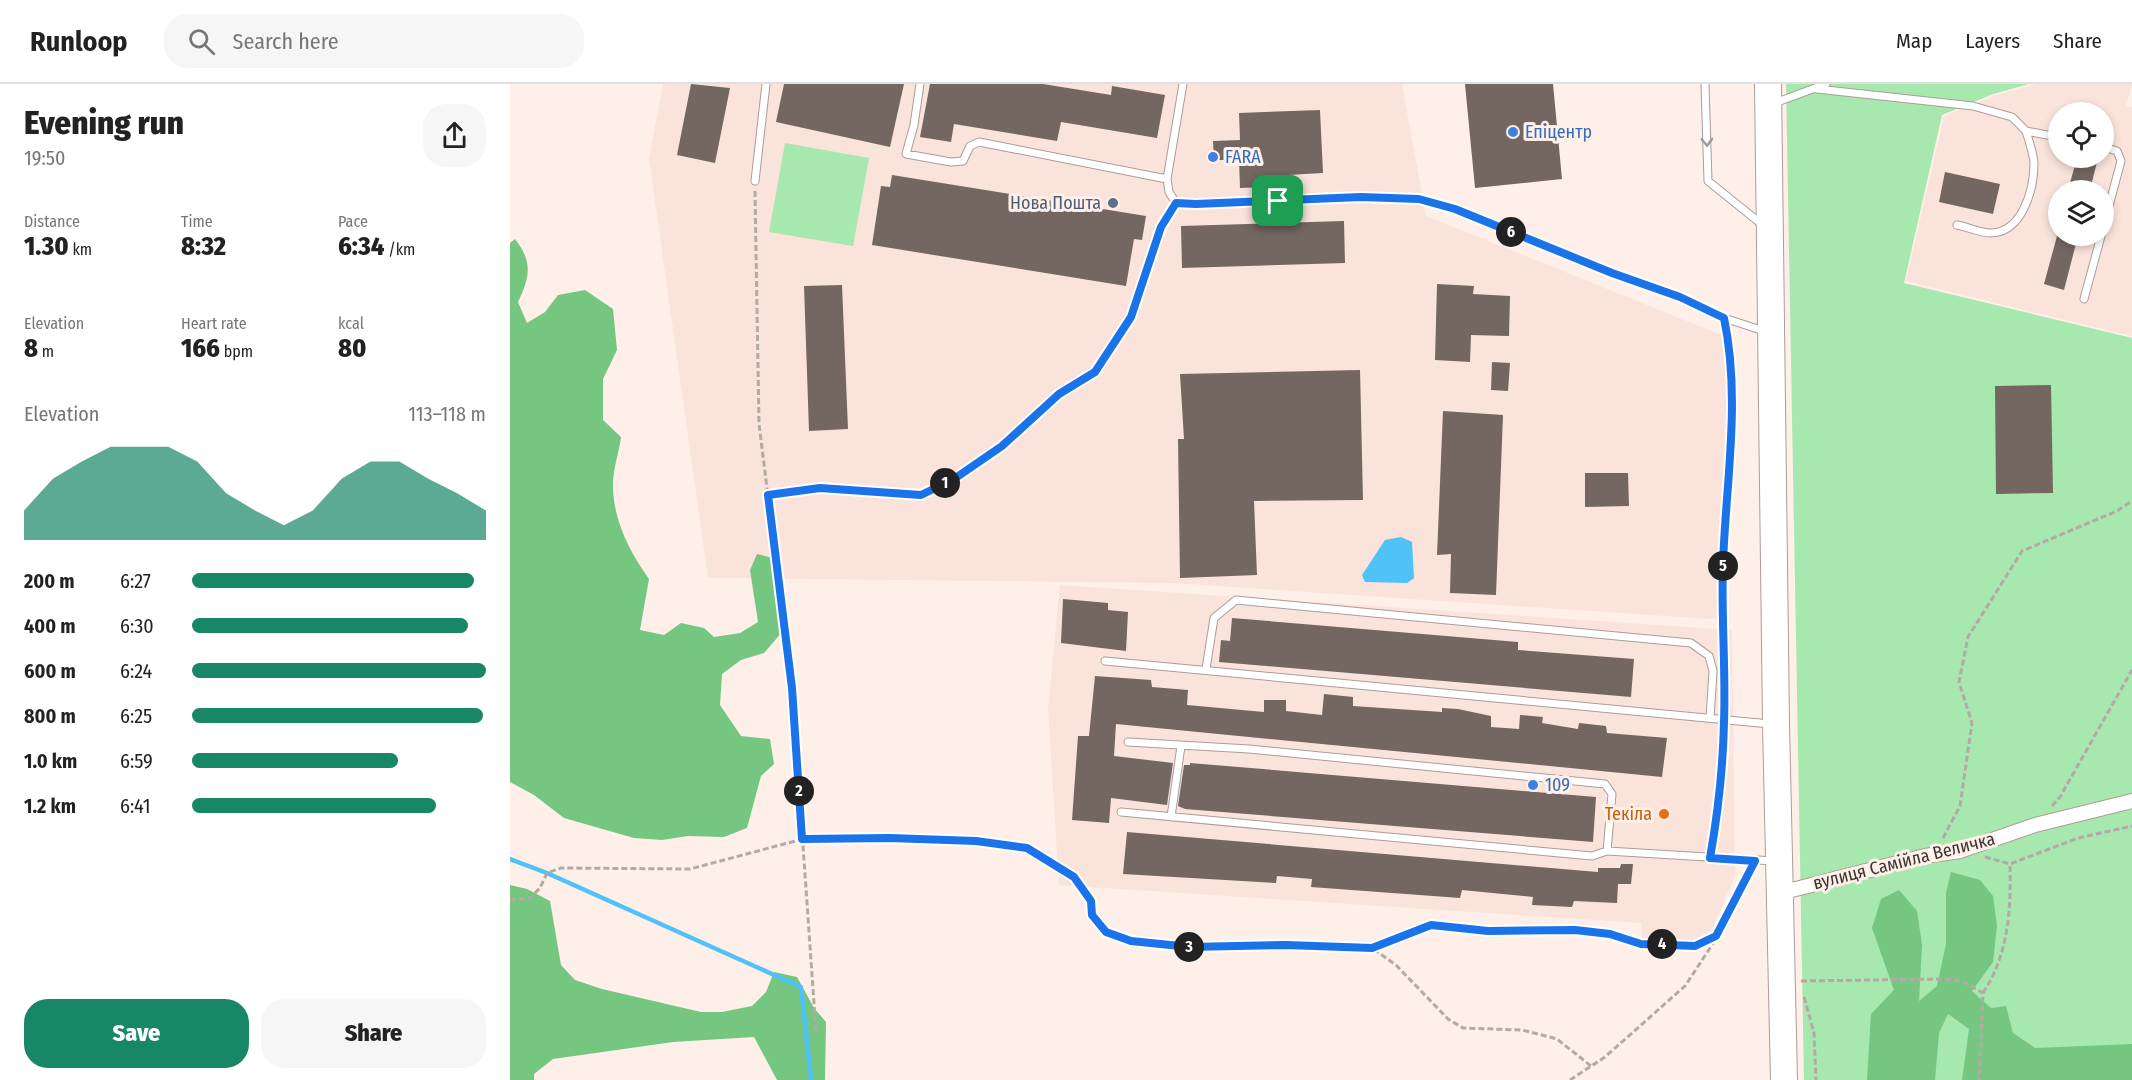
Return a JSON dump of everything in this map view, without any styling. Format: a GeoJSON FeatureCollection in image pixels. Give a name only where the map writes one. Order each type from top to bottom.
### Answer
{"type":"FeatureCollection","features":[{"type":"Feature","properties":{"kind":"highway"},"geometry":{"type":"LineString","coordinates":[[1768,94],[1773,334],[1776,724],[1768,861],[1780,893],[1784,1080]]}},
{"type":"Feature","properties":{"kind":"street","name":"вулиця Самійла Величка"},"geometry":{"type":"LineString","coordinates":[[1780,893],[1925,856],[1960,851],[2035,825],[2132,801]]}},
{"type":"Feature","properties":{"kind":"lane"},"geometry":{"type":"LineString","coordinates":[[755,181],[766,84]]}},
{"type":"Feature","properties":{"kind":"lane"},"geometry":{"type":"LineString","coordinates":[[920,84],[914,125],[906,154],[951,162],[963,161],[970,146],[980,142],[1167,178]]}},
{"type":"Feature","properties":{"kind":"lane"},"geometry":{"type":"LineString","coordinates":[[1183,84],[1167,178],[1169,192],[1176,203],[1361,197],[1419,199],[1455,209],[1612,273],[1680,297],[1724,318],[1773,334]]}},
{"type":"Feature","properties":{"kind":"lane"},"geometry":{"type":"LineString","coordinates":[[1705,84],[1708,181],[1770,232]]}},
{"type":"Feature","properties":{"kind":"lane"},"geometry":{"type":"LineString","coordinates":[[1817,89],[1826,84]]}},
{"type":"Feature","properties":{"kind":"lane"},"geometry":{"type":"LineString","coordinates":[[1768,94],[1817,89],[1973,106],[2012,117],[2026,131],[2034,162],[2030,193],[2017,222],[2005,230],[1989,233],[1957,225]]}},
{"type":"Feature","properties":{"kind":"lane"},"geometry":{"type":"LineString","coordinates":[[2026,131],[2048,134]]}},
{"type":"Feature","properties":{"kind":"lane"},"geometry":{"type":"LineString","coordinates":[[2114,150],[2117,151],[2121,161],[2114,187]]}},
{"type":"Feature","properties":{"kind":"lane"},"geometry":{"type":"LineString","coordinates":[[2084,299],[2098,246]]}},
{"type":"Feature","properties":{"kind":"lane"},"geometry":{"type":"LineString","coordinates":[[1206,669],[1214,618],[1236,600],[1691,643],[1709,656],[1713,671],[1710,718]]}},
{"type":"Feature","properties":{"kind":"lane"},"geometry":{"type":"LineString","coordinates":[[1105,661],[1776,724]]}},
{"type":"Feature","properties":{"kind":"lane"},"geometry":{"type":"LineString","coordinates":[[1128,742],[1249,749],[1605,784],[1612,794],[1607,851]]}},
{"type":"Feature","properties":{"kind":"lane"},"geometry":{"type":"LineString","coordinates":[[1171,817],[1181,746]]}},
{"type":"Feature","properties":{"kind":"lane"},"geometry":{"type":"LineString","coordinates":[[1121,812],[1592,856],[1607,851],[1768,861]]}},
{"type":"Feature","properties":{"kind":"path"},"geometry":{"type":"LineString","coordinates":[[755,181],[759,424],[792,688],[816,1032]]}},
{"type":"Feature","properties":{"kind":"path"},"geometry":{"type":"LineString","coordinates":[[768,495],[820,488],[921,495],[954,479],[1002,446],[1059,394],[1095,372],[1131,317],[1161,227],[1176,203]]}},
{"type":"Feature","properties":{"kind":"path"},"geometry":{"type":"LineString","coordinates":[[1724,318],[1731,351],[1731,446],[1723,561],[1724,673]]}},
{"type":"Feature","properties":{"kind":"path"},"geometry":{"type":"LineString","coordinates":[[1925,856],[1948,833],[1960,806],[1972,723],[1959,682],[1968,637],[2022,551],[2117,511],[2132,501]]}},
{"type":"Feature","properties":{"kind":"path"},"geometry":{"type":"LineString","coordinates":[[2035,825],[2060,797],[2132,670]]}},
{"type":"Feature","properties":{"kind":"path"},"geometry":{"type":"LineString","coordinates":[[1710,858],[1718,812],[1724,719]]}},
{"type":"Feature","properties":{"kind":"path"},"geometry":{"type":"LineString","coordinates":[[1960,851],[2010,864],[2078,838],[2132,826]]}},
{"type":"Feature","properties":{"kind":"path"},"geometry":{"type":"LineString","coordinates":[[510,900],[530,898],[540,888],[547,873],[561,868],[690,869],[802,839],[890,838],[976,841],[1027,848],[1074,877],[1091,901],[1092,915],[1106,932],[1131,941],[1190,947],[1286,945],[1372,948],[1431,925],[1488,931],[1575,930],[1610,934],[1641,944],[1695,946],[1716,936]]}},
{"type":"Feature","properties":{"kind":"path"},"geometry":{"type":"LineString","coordinates":[[1570,1080],[1592,1066],[1685,986],[1716,936],[1768,861]]}},
{"type":"Feature","properties":{"kind":"path"},"geometry":{"type":"LineString","coordinates":[[1979,1080],[1983,993],[1996,973],[2006,945],[2010,864]]}},
{"type":"Feature","properties":{"kind":"path"},"geometry":{"type":"LineString","coordinates":[[1372,948],[1396,965],[1448,1019],[1463,1028],[1522,1030],[1557,1039],[1592,1066]]}},
{"type":"Feature","properties":{"kind":"path"},"geometry":{"type":"LineString","coordinates":[[1816,1080],[1814,1033],[1798,981],[1942,979],[1962,981],[1983,993]]}},
{"type":"Feature","properties":{"kind":"shaded area"},"geometry":{"type":"Polygon","coordinates":[[[663,84],[1402,84],[1426,216],[1729,338],[1725,620],[1174,583],[708,578],[649,159],[663,84]]]}},
{"type":"Feature","properties":{"kind":"shaded area"},"geometry":{"type":"Polygon","coordinates":[[[2036,84],[2132,84],[2126,106],[2132,107],[2132,336],[1906,281],[1944,116],[1994,96],[2036,84]]]}},
{"type":"Feature","properties":{"kind":"shaded area"},"geometry":{"type":"Polygon","coordinates":[[[1060,585],[1732,630],[1735,876],[1705,946],[1641,943],[1642,923],[1059,885],[1048,708],[1060,585]]]}},
{"type":"Feature","properties":{"kind":"green space"},"geometry":{"type":"Polygon","coordinates":[[[1786,84],[2029,84],[1993,94],[1942,115],[1904,283],[2132,338],[2132,1080],[1804,1080],[1786,84]]]}},
{"type":"Feature","properties":{"kind":"green space"},"geometry":{"type":"Polygon","coordinates":[[[785,143],[869,158],[853,246],[769,232],[785,143]]]}},
{"type":"Feature","properties":{"kind":"green space"},"geometry":{"type":"Polygon","coordinates":[[[515,239],[527,262],[527,277],[518,302],[527,323],[545,312],[558,295],[585,290],[613,309],[617,350],[603,379],[603,420],[621,437],[613,482],[616,513],[635,558],[649,579],[640,630],[664,635],[681,623],[704,628],[714,637],[740,633],[758,622],[750,570],[757,554],[776,559],[783,596],[783,631],[764,653],[741,660],[722,674],[720,705],[741,736],[770,739],[774,764],[761,776],[747,828],[724,837],[688,836],[662,840],[634,838],[564,818],[534,795],[510,782],[510,243],[515,239]]]}},
{"type":"Feature","properties":{"kind":"green space"},"geometry":{"type":"Polygon","coordinates":[[[1951,872],[1980,880],[1993,896],[1997,926],[1993,962],[1972,991],[1991,1008],[2006,1006],[2013,1033],[2035,1048],[2132,1044],[2132,1080],[1962,1080],[1969,1029],[1948,1014],[1939,1033],[1935,1080],[1867,1080],[1871,1014],[1894,990],[1872,928],[1881,899],[1899,890],[1917,911],[1922,945],[1919,1001],[1937,986],[1946,944],[1946,893],[1951,872]]]}},
{"type":"Feature","properties":{"kind":"green space"},"geometry":{"type":"Polygon","coordinates":[[[510,885],[527,889],[550,901],[561,965],[575,980],[602,989],[701,1012],[722,1012],[752,1006],[766,992],[774,972],[797,977],[814,1008],[826,1022],[825,1080],[777,1080],[754,1037],[673,1042],[553,1059],[534,1074],[534,1080],[510,1080],[510,885]]]}},
{"type":"Feature","properties":{"kind":"water"},"geometry":{"type":"Polygon","coordinates":[[[1401,537],[1412,542],[1414,578],[1407,583],[1365,582],[1362,575],[1385,540],[1401,537]]]}},
{"type":"Feature","properties":{"kind":"building"},"geometry":{"type":"Polygon","coordinates":[[[691,84],[730,88],[715,163],[677,155],[691,84]]]}},
{"type":"Feature","properties":{"kind":"building"},"geometry":{"type":"Polygon","coordinates":[[[784,84],[904,84],[890,147],[776,122],[784,84]]]}},
{"type":"Feature","properties":{"kind":"building"},"geometry":{"type":"Polygon","coordinates":[[[930,84],[1043,84],[1111,95],[1112,86],[1165,95],[1157,138],[1061,122],[1057,141],[954,124],[951,142],[920,137],[930,84]]]}},
{"type":"Feature","properties":{"kind":"building","name":"Епіцентр"},"geometry":{"type":"Polygon","coordinates":[[[1465,84],[1553,84],[1562,179],[1475,188],[1465,84]]]}},
{"type":"Feature","properties":{"kind":"building"},"geometry":{"type":"Polygon","coordinates":[[[1320,110],[1323,173],[1288,175],[1288,186],[1240,188],[1239,160],[1214,160],[1213,141],[1240,140],[1239,113],[1320,110]]]}},
{"type":"Feature","properties":{"kind":"building"},"geometry":{"type":"Polygon","coordinates":[[[2074,168],[2096,168],[2092,180],[2071,180],[2074,168]]]}},
{"type":"Feature","properties":{"kind":"building"},"geometry":{"type":"Polygon","coordinates":[[[1945,172],[2000,184],[1993,214],[1939,202],[1945,172]]]}},
{"type":"Feature","properties":{"kind":"building"},"geometry":{"type":"Polygon","coordinates":[[[892,175],[1146,216],[1142,240],[1134,239],[1126,286],[872,245],[881,186],[890,187],[892,175]]]}},
{"type":"Feature","properties":{"kind":"building"},"geometry":{"type":"Polygon","coordinates":[[[1344,221],[1345,263],[1182,268],[1181,226],[1344,221]]]}},
{"type":"Feature","properties":{"kind":"building"},"geometry":{"type":"Polygon","coordinates":[[[2054,246],[2075,246],[2064,290],[2044,284],[2054,246]]]}},
{"type":"Feature","properties":{"kind":"building"},"geometry":{"type":"Polygon","coordinates":[[[1437,284],[1474,286],[1473,294],[1510,296],[1509,336],[1471,335],[1470,362],[1435,360],[1437,284]]]}},
{"type":"Feature","properties":{"kind":"building"},"geometry":{"type":"Polygon","coordinates":[[[842,285],[848,429],[809,431],[804,286],[842,285]]]}},
{"type":"Feature","properties":{"kind":"building"},"geometry":{"type":"Polygon","coordinates":[[[1492,362],[1510,363],[1508,391],[1491,390],[1492,362]]]}},
{"type":"Feature","properties":{"kind":"building"},"geometry":{"type":"Polygon","coordinates":[[[1360,370],[1363,500],[1254,501],[1257,575],[1180,578],[1178,439],[1184,439],[1180,374],[1360,370]]]}},
{"type":"Feature","properties":{"kind":"building"},"geometry":{"type":"Polygon","coordinates":[[[2051,385],[2053,493],[1996,494],[1995,386],[2051,385]]]}},
{"type":"Feature","properties":{"kind":"building"},"geometry":{"type":"Polygon","coordinates":[[[1443,411],[1503,415],[1496,595],[1450,593],[1451,554],[1437,555],[1443,411]]]}},
{"type":"Feature","properties":{"kind":"building"},"geometry":{"type":"Polygon","coordinates":[[[1585,473],[1628,473],[1629,506],[1585,507],[1585,473]]]}},
{"type":"Feature","properties":{"kind":"building"},"geometry":{"type":"Polygon","coordinates":[[[1063,599],[1108,603],[1108,610],[1128,612],[1126,651],[1061,643],[1063,599]]]}},
{"type":"Feature","properties":{"kind":"building"},"geometry":{"type":"Polygon","coordinates":[[[1232,618],[1518,642],[1518,650],[1634,659],[1631,697],[1219,662],[1221,640],[1230,641],[1232,618]]]}},
{"type":"Feature","properties":{"kind":"building"},"geometry":{"type":"Polygon","coordinates":[[[1095,676],[1151,680],[1152,687],[1188,690],[1187,705],[1264,712],[1264,700],[1286,700],[1286,711],[1322,715],[1324,694],[1353,697],[1353,706],[1442,712],[1442,708],[1458,709],[1491,716],[1491,727],[1519,729],[1520,715],[1543,717],[1542,723],[1578,729],[1579,723],[1606,726],[1607,733],[1667,738],[1662,777],[1116,724],[1114,756],[1173,763],[1167,805],[1111,798],[1109,823],[1072,820],[1078,736],[1089,736],[1095,676]]]}},
{"type":"Feature","properties":{"kind":"building"},"geometry":{"type":"Polygon","coordinates":[[[1190,763],[1596,797],[1593,842],[1185,809],[1178,806],[1184,765],[1190,765],[1190,763]]]}},
{"type":"Feature","properties":{"kind":"building"},"geometry":{"type":"Polygon","coordinates":[[[1127,832],[1598,872],[1598,868],[1620,868],[1621,864],[1633,864],[1631,884],[1618,884],[1617,903],[1574,901],[1572,907],[1532,905],[1533,897],[1462,890],[1460,898],[1311,887],[1312,879],[1277,876],[1276,883],[1123,874],[1127,832]]]}},
{"type":"Feature","properties":{"kind":"waterway"},"geometry":{"type":"LineString","coordinates":[[510,859],[547,873],[801,987],[811,1080]]}},
{"type":"Feature","properties":{"kind":"place","name":"Епіцентр"},"geometry":{"type":"Point","coordinates":[1513,132]}},
{"type":"Feature","properties":{"kind":"place","name":"FARA"},"geometry":{"type":"Point","coordinates":[1213,157]}},
{"type":"Feature","properties":{"kind":"place","name":"Нова Пошта"},"geometry":{"type":"Point","coordinates":[1113,203]}},
{"type":"Feature","properties":{"kind":"place","name":"109"},"geometry":{"type":"Point","coordinates":[1533,785]}},
{"type":"Feature","properties":{"kind":"place","name":"Текіла"},"geometry":{"type":"Point","coordinates":[1664,814]}},
{"type":"Feature","properties":{"kind":"route"},"geometry":{"type":"LineString","coordinates":[[1361,197],[1419,199],[1455,209],[1612,273],[1680,297],[1724,318],[1731,351],[1731,446],[1723,561],[1724,719],[1718,812],[1710,858],[1755,861],[1716,936],[1695,946],[1641,944],[1610,934],[1575,930],[1488,931],[1431,925],[1372,948],[1286,945],[1190,947],[1131,941],[1106,932],[1092,915],[1091,901],[1074,877],[1051,860],[1027,848],[976,841],[890,838],[802,839],[792,688],[768,495],[820,488],[875,494],[921,495],[954,479],[1002,446],[1059,394],[1095,372],[1131,317],[1161,227],[1176,203],[1278,201],[1361,197]]}}]}
